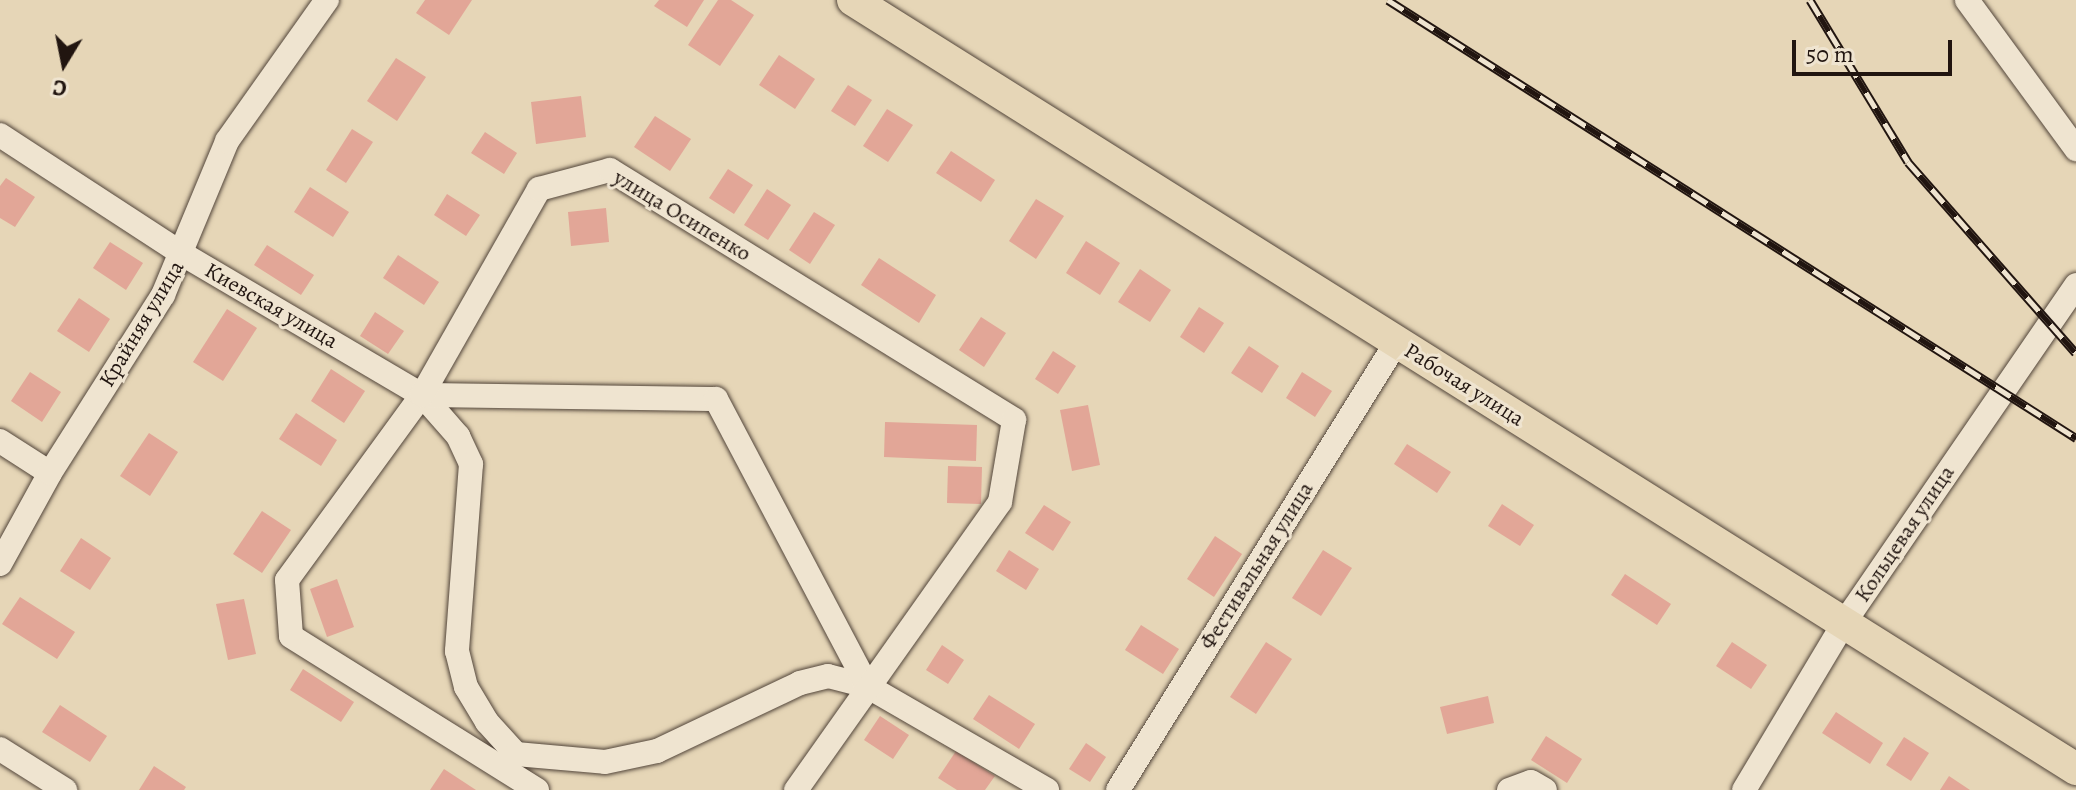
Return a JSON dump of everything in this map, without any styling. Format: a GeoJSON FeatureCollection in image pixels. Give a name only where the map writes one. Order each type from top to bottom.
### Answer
{"type":"FeatureCollection","features":[{"type":"Feature","properties":{"kind":"main road","name":"Рабочая улица"},"geometry":{"type":"LineString","coordinates":[[853,0],[2076,769]]}},
{"type":"Feature","properties":{"kind":"street","name":"Крайняя улица"},"geometry":{"type":"LineString","coordinates":[[0,564],[50,473],[184,255],[227,141],[327,0]]}},
{"type":"Feature","properties":{"kind":"street"},"geometry":{"type":"LineString","coordinates":[[1967,0],[2076,149]]}},
{"type":"Feature","properties":{"kind":"street","name":"Киевская улица"},"geometry":{"type":"LineString","coordinates":[[0,135],[184,255],[422,395]]}},
{"type":"Feature","properties":{"kind":"street","name":"улица Осипенко"},"geometry":{"type":"LineString","coordinates":[[537,790],[291,636],[287,580],[422,395],[539,189],[610,170],[1014,420],[1000,502],[796,790]]}},
{"type":"Feature","properties":{"kind":"street"},"geometry":{"type":"LineString","coordinates":[[2070,294],[2076,326]]}},
{"type":"Feature","properties":{"kind":"street","name":"Кольцевая улица"},"geometry":{"type":"LineString","coordinates":[[1744,790],[1844,623],[2070,294]]}},
{"type":"Feature","properties":{"kind":"street","name":"Фестивальная улица"},"geometry":{"type":"LineString","coordinates":[[1118,790],[1396,343]]}},
{"type":"Feature","properties":{"kind":"street"},"geometry":{"type":"LineString","coordinates":[[422,395],[716,399],[867,686]]}},
{"type":"Feature","properties":{"kind":"street"},"geometry":{"type":"LineString","coordinates":[[422,395],[468,449],[471,464],[457,651],[466,687],[487,722],[506,772],[605,762],[657,751],[814,677],[867,686],[1047,790]]}},
{"type":"Feature","properties":{"kind":"street"},"geometry":{"type":"LineString","coordinates":[[0,441],[50,473]]}},
{"type":"Feature","properties":{"kind":"street"},"geometry":{"type":"LineString","coordinates":[[0,749],[65,790]]}},
{"type":"Feature","properties":{"kind":"street"},"geometry":{"type":"LineString","coordinates":[[1509,790],[1531,782],[1545,790]]}},
{"type":"Feature","properties":{"kind":"building"},"geometry":{"type":"Polygon","coordinates":[[[425,0],[472,0],[449,35],[416,13],[425,0]]]}},
{"type":"Feature","properties":{"kind":"building"},"geometry":{"type":"Polygon","coordinates":[[[659,0],[704,0],[687,27],[654,6],[659,0]]]}},
{"type":"Feature","properties":{"kind":"building"},"geometry":{"type":"Polygon","coordinates":[[[718,0],[731,0],[754,15],[720,66],[688,45],[718,0]]]}},
{"type":"Feature","properties":{"kind":"building"},"geometry":{"type":"Polygon","coordinates":[[[779,55],[815,79],[795,109],[759,85],[779,55]]]}},
{"type":"Feature","properties":{"kind":"building"},"geometry":{"type":"Polygon","coordinates":[[[396,58],[426,77],[397,121],[367,101],[396,58]]]}},
{"type":"Feature","properties":{"kind":"building"},"geometry":{"type":"Polygon","coordinates":[[[848,85],[872,100],[855,126],[831,111],[848,85]]]}},
{"type":"Feature","properties":{"kind":"building"},"geometry":{"type":"Polygon","coordinates":[[[581,96],[586,137],[536,144],[531,102],[581,96]]]}},
{"type":"Feature","properties":{"kind":"building"},"geometry":{"type":"Polygon","coordinates":[[[887,109],[913,125],[888,162],[863,146],[887,109]]]}},
{"type":"Feature","properties":{"kind":"building"},"geometry":{"type":"Polygon","coordinates":[[[655,116],[691,139],[670,171],[634,147],[655,116]]]}},
{"type":"Feature","properties":{"kind":"building"},"geometry":{"type":"Polygon","coordinates":[[[352,129],[373,142],[346,183],[326,170],[352,129]]]}},
{"type":"Feature","properties":{"kind":"building"},"geometry":{"type":"Polygon","coordinates":[[[485,132],[517,153],[504,174],[471,153],[485,132]]]}},
{"type":"Feature","properties":{"kind":"building"},"geometry":{"type":"Polygon","coordinates":[[[951,151],[995,180],[981,202],[936,173],[951,151]]]}},
{"type":"Feature","properties":{"kind":"building"},"geometry":{"type":"Polygon","coordinates":[[[728,169],[753,185],[734,214],[709,198],[728,169]]]}},
{"type":"Feature","properties":{"kind":"building"},"geometry":{"type":"Polygon","coordinates":[[[6,178],[35,197],[15,227],[0,218],[0,186],[6,178]]]}},
{"type":"Feature","properties":{"kind":"building"},"geometry":{"type":"Polygon","coordinates":[[[310,187],[349,212],[333,237],[294,212],[310,187]]]}},
{"type":"Feature","properties":{"kind":"building"},"geometry":{"type":"Polygon","coordinates":[[[767,189],[791,205],[768,240],[744,225],[767,189]]]}},
{"type":"Feature","properties":{"kind":"building"},"geometry":{"type":"Polygon","coordinates":[[[447,194],[480,215],[466,236],[434,215],[447,194]]]}},
{"type":"Feature","properties":{"kind":"building"},"geometry":{"type":"Polygon","coordinates":[[[1036,199],[1064,216],[1036,259],[1009,241],[1036,199]]]}},
{"type":"Feature","properties":{"kind":"building"},"geometry":{"type":"Polygon","coordinates":[[[606,208],[609,242],[571,246],[568,212],[606,208]]]}},
{"type":"Feature","properties":{"kind":"building"},"geometry":{"type":"Polygon","coordinates":[[[814,212],[835,225],[810,264],[789,250],[814,212]]]}},
{"type":"Feature","properties":{"kind":"building"},"geometry":{"type":"Polygon","coordinates":[[[1086,241],[1120,263],[1100,295],[1066,273],[1086,241]]]}},
{"type":"Feature","properties":{"kind":"building"},"geometry":{"type":"Polygon","coordinates":[[[110,242],[143,263],[126,290],[93,268],[110,242]]]}},
{"type":"Feature","properties":{"kind":"building"},"geometry":{"type":"Polygon","coordinates":[[[267,245],[314,275],[301,295],[254,265],[267,245]]]}},
{"type":"Feature","properties":{"kind":"building"},"geometry":{"type":"Polygon","coordinates":[[[398,255],[439,282],[424,305],[383,278],[398,255]]]}},
{"type":"Feature","properties":{"kind":"building"},"geometry":{"type":"Polygon","coordinates":[[[879,258],[936,295],[919,323],[861,285],[879,258]]]}},
{"type":"Feature","properties":{"kind":"building"},"geometry":{"type":"Polygon","coordinates":[[[1140,269],[1171,290],[1150,322],[1118,302],[1140,269]]]}},
{"type":"Feature","properties":{"kind":"building"},"geometry":{"type":"Polygon","coordinates":[[[79,298],[110,319],[89,352],[57,331],[79,298]]]}},
{"type":"Feature","properties":{"kind":"building"},"geometry":{"type":"Polygon","coordinates":[[[1199,307],[1224,323],[1204,353],[1180,337],[1199,307]]]}},
{"type":"Feature","properties":{"kind":"building"},"geometry":{"type":"Polygon","coordinates":[[[227,309],[257,328],[223,381],[193,362],[227,309]]]}},
{"type":"Feature","properties":{"kind":"building"},"geometry":{"type":"Polygon","coordinates":[[[375,312],[404,331],[388,354],[360,336],[375,312]]]}},
{"type":"Feature","properties":{"kind":"building"},"geometry":{"type":"Polygon","coordinates":[[[981,317],[1006,333],[984,367],[959,350],[981,317]]]}},
{"type":"Feature","properties":{"kind":"building"},"geometry":{"type":"Polygon","coordinates":[[[1249,346],[1279,366],[1262,393],[1231,373],[1249,346]]]}},
{"type":"Feature","properties":{"kind":"building"},"geometry":{"type":"Polygon","coordinates":[[[1053,351],[1076,366],[1058,394],[1035,379],[1053,351]]]}},
{"type":"Feature","properties":{"kind":"building"},"geometry":{"type":"Polygon","coordinates":[[[331,369],[365,391],[344,423],[311,401],[331,369]]]}},
{"type":"Feature","properties":{"kind":"building"},"geometry":{"type":"Polygon","coordinates":[[[30,372],[61,392],[42,422],[11,401],[30,372]]]}},
{"type":"Feature","properties":{"kind":"building"},"geometry":{"type":"Polygon","coordinates":[[[1302,372],[1332,391],[1315,417],[1286,398],[1302,372]]]}},
{"type":"Feature","properties":{"kind":"building"},"geometry":{"type":"Polygon","coordinates":[[[1088,405],[1100,465],[1072,471],[1060,410],[1088,405]]]}},
{"type":"Feature","properties":{"kind":"building"},"geometry":{"type":"Polygon","coordinates":[[[296,413],[337,440],[321,466],[279,439],[296,413]]]}},
{"type":"Feature","properties":{"kind":"building"},"geometry":{"type":"Polygon","coordinates":[[[885,422],[977,425],[976,461],[884,457],[885,422]]]}},
{"type":"Feature","properties":{"kind":"building"},"geometry":{"type":"Polygon","coordinates":[[[149,433],[178,452],[150,496],[120,476],[149,433]]]}},
{"type":"Feature","properties":{"kind":"building"},"geometry":{"type":"Polygon","coordinates":[[[1407,444],[1451,472],[1437,493],[1394,464],[1407,444]]]}},
{"type":"Feature","properties":{"kind":"building"},"geometry":{"type":"Polygon","coordinates":[[[948,466],[982,467],[981,504],[947,503],[948,466]]]}},
{"type":"Feature","properties":{"kind":"building"},"geometry":{"type":"Polygon","coordinates":[[[1502,504],[1534,525],[1520,546],[1488,526],[1502,504]]]}},
{"type":"Feature","properties":{"kind":"building"},"geometry":{"type":"Polygon","coordinates":[[[1044,505],[1071,522],[1053,551],[1025,533],[1044,505]]]}},
{"type":"Feature","properties":{"kind":"building"},"geometry":{"type":"Polygon","coordinates":[[[262,511],[291,530],[262,573],[233,554],[262,511]]]}},
{"type":"Feature","properties":{"kind":"building"},"geometry":{"type":"Polygon","coordinates":[[[1215,536],[1242,554],[1214,597],[1187,579],[1215,536]]]}},
{"type":"Feature","properties":{"kind":"building"},"geometry":{"type":"Polygon","coordinates":[[[81,538],[111,558],[90,590],[60,571],[81,538]]]}},
{"type":"Feature","properties":{"kind":"building"},"geometry":{"type":"Polygon","coordinates":[[[1009,550],[1039,569],[1026,590],[996,571],[1009,550]]]}},
{"type":"Feature","properties":{"kind":"building"},"geometry":{"type":"Polygon","coordinates":[[[1323,550],[1352,568],[1321,616],[1292,598],[1323,550]]]}},
{"type":"Feature","properties":{"kind":"building"},"geometry":{"type":"Polygon","coordinates":[[[1625,574],[1671,604],[1657,625],[1611,595],[1625,574]]]}},
{"type":"Feature","properties":{"kind":"building"},"geometry":{"type":"Polygon","coordinates":[[[337,579],[354,627],[327,637],[310,589],[337,579]]]}},
{"type":"Feature","properties":{"kind":"building"},"geometry":{"type":"Polygon","coordinates":[[[20,597],[75,632],[57,659],[2,624],[20,597]]]}},
{"type":"Feature","properties":{"kind":"building"},"geometry":{"type":"Polygon","coordinates":[[[244,599],[256,654],[228,660],[216,604],[244,599]]]}},
{"type":"Feature","properties":{"kind":"building"},"geometry":{"type":"Polygon","coordinates":[[[1141,625],[1179,649],[1163,674],[1125,650],[1141,625]]]}},
{"type":"Feature","properties":{"kind":"building"},"geometry":{"type":"Polygon","coordinates":[[[1266,642],[1292,659],[1256,714],[1230,697],[1266,642]]]}},
{"type":"Feature","properties":{"kind":"building"},"geometry":{"type":"Polygon","coordinates":[[[1732,642],[1767,665],[1751,689],[1716,666],[1732,642]]]}},
{"type":"Feature","properties":{"kind":"building"},"geometry":{"type":"Polygon","coordinates":[[[942,645],[964,660],[948,684],[926,670],[942,645]]]}},
{"type":"Feature","properties":{"kind":"building"},"geometry":{"type":"Polygon","coordinates":[[[303,669],[354,702],[341,722],[290,690],[303,669]]]}},
{"type":"Feature","properties":{"kind":"building"},"geometry":{"type":"Polygon","coordinates":[[[989,695],[1035,724],[1019,749],[973,719],[989,695]]]}},
{"type":"Feature","properties":{"kind":"building"},"geometry":{"type":"Polygon","coordinates":[[[1488,696],[1494,723],[1447,734],[1440,707],[1488,696]]]}},
{"type":"Feature","properties":{"kind":"building"},"geometry":{"type":"Polygon","coordinates":[[[60,705],[107,736],[90,762],[42,732],[60,705]]]}},
{"type":"Feature","properties":{"kind":"building"},"geometry":{"type":"Polygon","coordinates":[[[1836,712],[1883,743],[1870,764],[1822,733],[1836,712]]]}},
{"type":"Feature","properties":{"kind":"building"},"geometry":{"type":"Polygon","coordinates":[[[880,716],[909,735],[893,759],[864,740],[880,716]]]}},
{"type":"Feature","properties":{"kind":"building"},"geometry":{"type":"Polygon","coordinates":[[[1546,736],[1582,759],[1567,783],[1531,760],[1546,736]]]}},
{"type":"Feature","properties":{"kind":"building"},"geometry":{"type":"Polygon","coordinates":[[[1904,737],[1929,753],[1911,781],[1886,765],[1904,737]]]}},
{"type":"Feature","properties":{"kind":"building"},"geometry":{"type":"Polygon","coordinates":[[[1086,743],[1106,757],[1090,782],[1069,769],[1086,743]]]}},
{"type":"Feature","properties":{"kind":"building"},"geometry":{"type":"Polygon","coordinates":[[[956,751],[995,776],[985,790],[957,790],[938,778],[956,751]]]}},
{"type":"Feature","properties":{"kind":"building"},"geometry":{"type":"Polygon","coordinates":[[[154,766],[186,787],[184,790],[139,790],[154,766]]]}},
{"type":"Feature","properties":{"kind":"building"},"geometry":{"type":"Polygon","coordinates":[[[444,769],[476,790],[430,790],[444,769]]]}},
{"type":"Feature","properties":{"kind":"building"},"geometry":{"type":"Polygon","coordinates":[[[1949,776],[1970,790],[1940,790],[1949,776]]]}},
{"type":"Feature","properties":{"kind":"railway"},"geometry":{"type":"LineString","coordinates":[[1388,0],[2076,438]]}},
{"type":"Feature","properties":{"kind":"railway"},"geometry":{"type":"LineString","coordinates":[[1810,0],[1908,162],[2076,353]]}}]}
